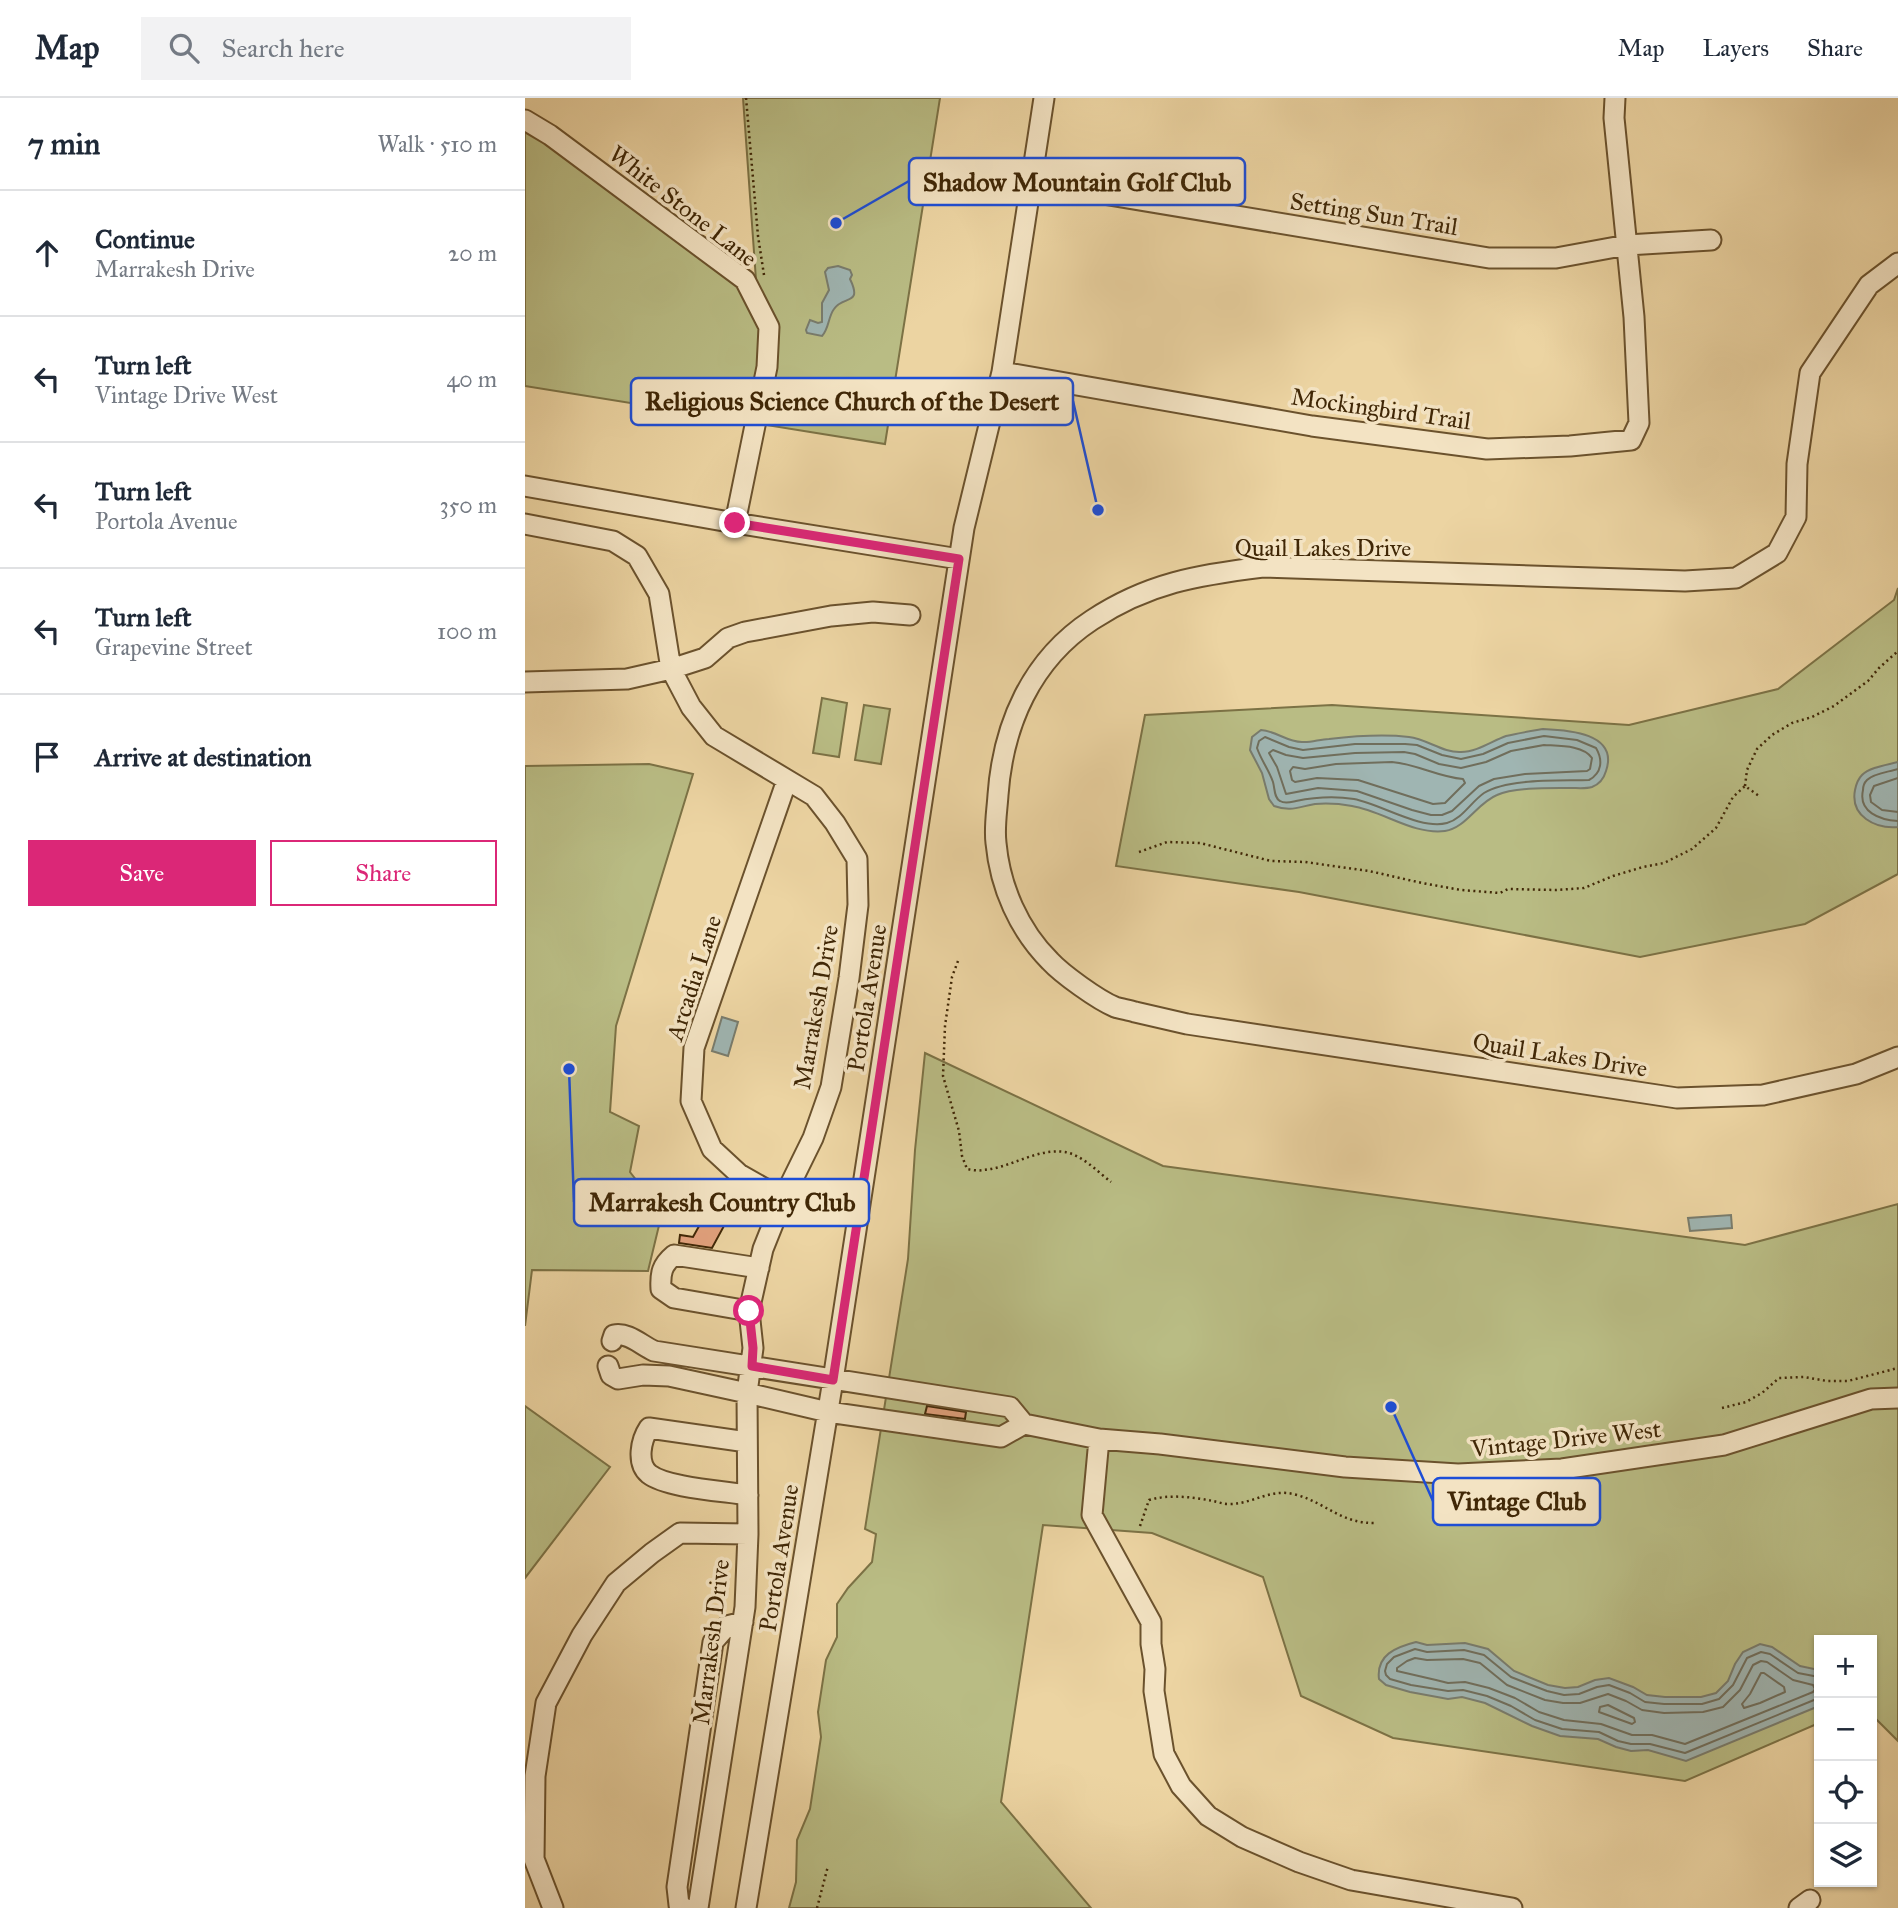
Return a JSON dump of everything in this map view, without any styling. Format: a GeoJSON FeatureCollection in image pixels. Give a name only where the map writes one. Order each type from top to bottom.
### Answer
{"type":"FeatureCollection","features":[{"type":"Feature","properties":{"kind":"street","name":"Portola Avenue"},"geometry":{"type":"LineString","coordinates":[[746,1908],[828,1412],[964,528],[1002,372],[1044,98]]}},
{"type":"Feature","properties":{"kind":"street"},"geometry":{"type":"LineString","coordinates":[[1615,98],[1613,118],[1627,246]]}},
{"type":"Feature","properties":{"kind":"street","name":"White Stone Lane"},"geometry":{"type":"LineString","coordinates":[[525,120],[550,135],[745,280],[769,327],[767,367],[735,523]]}},
{"type":"Feature","properties":{"kind":"street","name":"Setting Sun Trail"},"geometry":{"type":"LineString","coordinates":[[1031,181],[1489,258],[1556,258],[1627,246],[1711,240]]}},
{"type":"Feature","properties":{"kind":"street","name":"Mockingbird Trail"},"geometry":{"type":"LineString","coordinates":[[1002,372],[1312,426],[1487,449],[1631,440],[1639,423],[1634,317],[1627,246]]}},
{"type":"Feature","properties":{"kind":"street","name":"Quail Lakes Drive"},"geometry":{"type":"LineString","coordinates":[[1898,263],[1869,285],[1809,373],[1797,464],[1796,517],[1777,553],[1736,578],[1685,580],[1263,567],[1209,573],[1158,586],[1090,621],[1063,644],[1039,670],[1015,713],[1008,733],[999,785],[996,841],[1007,893],[1031,941],[1051,963],[1073,981],[1114,1007],[1126,1010],[1187,1024],[1677,1098],[1763,1095],[1856,1074],[1898,1058]]}},
{"type":"Feature","properties":{"kind":"street"},"geometry":{"type":"LineString","coordinates":[[525,486],[959,559]]}},
{"type":"Feature","properties":{"kind":"street","name":"Marrakesh Drive"},"geometry":{"type":"LineString","coordinates":[[525,524],[613,541],[637,556],[659,594],[671,669],[691,706],[715,736],[814,796],[835,823],[857,859],[858,905],[831,1087],[813,1138],[783,1199],[763,1250],[749,1311],[753,1348],[747,1393],[748,1534],[745,1607],[698,1908]]}},
{"type":"Feature","properties":{"kind":"street"},"geometry":{"type":"LineString","coordinates":[[525,682],[627,679],[671,669],[705,657],[728,638],[745,632],[831,616],[873,612],[910,615]]}},
{"type":"Feature","properties":{"kind":"street","name":"Arcadia Lane"},"geometry":{"type":"LineString","coordinates":[[783,1199],[739,1174],[712,1149],[691,1101],[694,1048],[787,780]]}},
{"type":"Feature","properties":{"kind":"street"},"geometry":{"type":"LineString","coordinates":[[749,1311],[674,1298],[661,1289],[660,1277],[665,1262],[674,1255],[758,1268]]}},
{"type":"Feature","properties":{"kind":"street","name":"Vintage Drive West"},"geometry":{"type":"LineString","coordinates":[[612,1341],[614,1335],[620,1334],[629,1336],[654,1351],[1010,1407],[1024,1424],[1099,1439],[1345,1467],[1458,1474],[1562,1469],[1724,1445],[1871,1399],[1898,1398]]}},
{"type":"Feature","properties":{"kind":"street"},"geometry":{"type":"LineString","coordinates":[[608,1366],[611,1375],[618,1379],[643,1375],[669,1376],[828,1412],[1001,1437],[1024,1424]]}},
{"type":"Feature","properties":{"kind":"street"},"geometry":{"type":"LineString","coordinates":[[747,1442],[649,1428],[643,1436],[641,1462],[649,1474],[675,1485],[748,1494]]}},
{"type":"Feature","properties":{"kind":"street"},"geometry":{"type":"LineString","coordinates":[[1099,1439],[1092,1516],[1151,1622],[1154,1691],[1162,1744],[1164,1754],[1181,1786],[1208,1816],[1242,1837],[1299,1862],[1351,1880],[1512,1908]]}},
{"type":"Feature","properties":{"kind":"street"},"geometry":{"type":"LineString","coordinates":[[553,1908],[534,1859],[535,1776],[546,1703],[582,1635],[616,1583],[680,1533],[748,1534]]}},
{"type":"Feature","properties":{"kind":"street"},"geometry":{"type":"LineString","coordinates":[[684,1908],[679,1905],[677,1887],[713,1642],[727,1626],[743,1622]]}},
{"type":"Feature","properties":{"kind":"path"},"geometry":{"type":"LineString","coordinates":[[746,98],[764,279],[753,297]]}},
{"type":"Feature","properties":{"kind":"path"},"geometry":{"type":"LineString","coordinates":[[1139,852],[1167,842],[1200,843],[1271,861],[1305,862],[1369,871],[1461,890],[1500,892],[1508,889],[1584,888],[1613,876],[1664,863],[1692,849],[1716,828],[1733,797],[1745,786],[1747,770],[1757,749],[1772,735],[1792,723],[1834,706],[1868,681],[1898,651]]}},
{"type":"Feature","properties":{"kind":"path"},"geometry":{"type":"LineString","coordinates":[[1745,786],[1759,796]]}},
{"type":"Feature","properties":{"kind":"path"},"geometry":{"type":"LineString","coordinates":[[958,961],[945,1026],[943,1076],[967,1169],[982,1171],[1032,1156],[1064,1152],[1074,1155],[1111,1182]]}},
{"type":"Feature","properties":{"kind":"path"},"geometry":{"type":"LineString","coordinates":[[1722,1408],[1746,1402],[1762,1393],[1779,1378],[1848,1381],[1898,1368]]}},
{"type":"Feature","properties":{"kind":"path"},"geometry":{"type":"LineString","coordinates":[[1140,1526],[1149,1500],[1162,1496],[1211,1500],[1226,1504],[1242,1503],[1273,1492],[1294,1494],[1316,1502],[1347,1519],[1377,1523]]}},
{"type":"Feature","properties":{"kind":"path"},"geometry":{"type":"LineString","coordinates":[[817,1908],[828,1866]]}},
{"type":"Feature","properties":{"kind":"green space"},"geometry":{"type":"Polygon","coordinates":[[[743,98],[940,98],[885,444],[525,386],[525,131],[547,143],[742,282],[756,280],[743,98]]]}},
{"type":"Feature","properties":{"kind":"green space"},"geometry":{"type":"Polygon","coordinates":[[[1898,588],[1898,874],[1805,924],[1640,957],[1299,892],[1116,866],[1145,715],[1332,705],[1629,725],[1778,689],[1894,600],[1898,588]]]}},
{"type":"Feature","properties":{"kind":"green space"},"geometry":{"type":"Polygon","coordinates":[[[822,698],[847,703],[839,757],[813,753],[822,698]]]}},
{"type":"Feature","properties":{"kind":"green space"},"geometry":{"type":"Polygon","coordinates":[[[864,705],[890,709],[881,764],[855,760],[864,705]]]}},
{"type":"Feature","properties":{"kind":"green space"},"geometry":{"type":"Polygon","coordinates":[[[649,764],[693,774],[616,1026],[610,1112],[639,1126],[630,1172],[662,1213],[648,1271],[532,1270],[525,1326],[525,766],[649,764]]]}},
{"type":"Feature","properties":{"kind":"green space"},"geometry":{"type":"Polygon","coordinates":[[[925,1053],[1163,1166],[1745,1245],[1898,1204],[1898,1741],[1877,1720],[1877,1635],[1814,1635],[1814,1725],[1685,1781],[1393,1738],[1301,1696],[1263,1577],[1152,1533],[1043,1525],[1001,1802],[1091,1908],[789,1908],[796,1882],[797,1840],[810,1809],[821,1737],[818,1712],[826,1660],[837,1637],[837,1604],[872,1562],[876,1534],[865,1529],[908,1259],[925,1053]]]}},
{"type":"Feature","properties":{"kind":"green space"},"geometry":{"type":"Polygon","coordinates":[[[525,1406],[610,1467],[525,1578],[525,1406]]]}},
{"type":"Feature","properties":{"kind":"water"},"geometry":{"type":"Polygon","coordinates":[[[838,266],[850,270],[853,297],[834,309],[822,336],[807,333],[810,320],[822,322],[822,303],[829,290],[825,272],[828,268],[838,266]]]}},
{"type":"Feature","properties":{"kind":"water"},"geometry":{"type":"Polygon","coordinates":[[[1543,729],[1577,733],[1598,741],[1608,758],[1601,780],[1595,786],[1587,788],[1533,788],[1504,792],[1483,804],[1459,825],[1445,831],[1421,829],[1348,805],[1320,804],[1290,809],[1274,806],[1250,750],[1252,737],[1261,730],[1302,742],[1369,736],[1409,737],[1454,752],[1467,752],[1506,736],[1543,729]]]}},
{"type":"Feature","properties":{"kind":"water"},"geometry":{"type":"Polygon","coordinates":[[[1898,762],[1898,827],[1881,826],[1860,814],[1854,799],[1856,786],[1865,772],[1898,762]]]}},
{"type":"Feature","properties":{"kind":"water"},"geometry":{"type":"Polygon","coordinates":[[[722,1017],[738,1022],[728,1056],[712,1051],[722,1017]]]}},
{"type":"Feature","properties":{"kind":"water"},"geometry":{"type":"Polygon","coordinates":[[[1731,1215],[1732,1228],[1690,1231],[1688,1218],[1731,1215]]]}},
{"type":"Feature","properties":{"kind":"water"},"geometry":{"type":"Polygon","coordinates":[[[1416,1642],[1427,1645],[1465,1643],[1488,1649],[1514,1671],[1548,1685],[1578,1687],[1609,1678],[1647,1695],[1701,1697],[1716,1693],[1728,1681],[1743,1652],[1760,1644],[1772,1647],[1800,1666],[1814,1669],[1814,1708],[1686,1761],[1648,1750],[1631,1751],[1598,1739],[1560,1736],[1532,1726],[1485,1703],[1462,1697],[1448,1699],[1386,1685],[1379,1679],[1381,1664],[1389,1653],[1416,1642]]]}},
{"type":"Feature","properties":{"kind":"building"},"geometry":{"type":"Polygon","coordinates":[[[718,1192],[737,1202],[712,1248],[679,1243],[680,1235],[693,1237],[718,1192]]]}},
{"type":"Feature","properties":{"kind":"building"},"geometry":{"type":"Polygon","coordinates":[[[927,1406],[966,1412],[965,1419],[925,1414],[927,1406]]]}},
{"type":"Feature","properties":{"kind":"place","name":"Shadow Mountain Golf Club"},"geometry":{"type":"Point","coordinates":[836,223]}},
{"type":"Feature","properties":{"kind":"place","name":"Religious Science Church of the Desert"},"geometry":{"type":"Point","coordinates":[1098,510]}},
{"type":"Feature","properties":{"kind":"place","name":"Marrakesh Country Club"},"geometry":{"type":"Point","coordinates":[569,1069]}},
{"type":"Feature","properties":{"kind":"place","name":"Vintage Club"},"geometry":{"type":"Point","coordinates":[1391,1407]}},
{"type":"Feature","properties":{"kind":"route"},"geometry":{"type":"LineString","coordinates":[[735,523],[959,559],[833,1380],[752,1366],[749,1311]]}}]}
